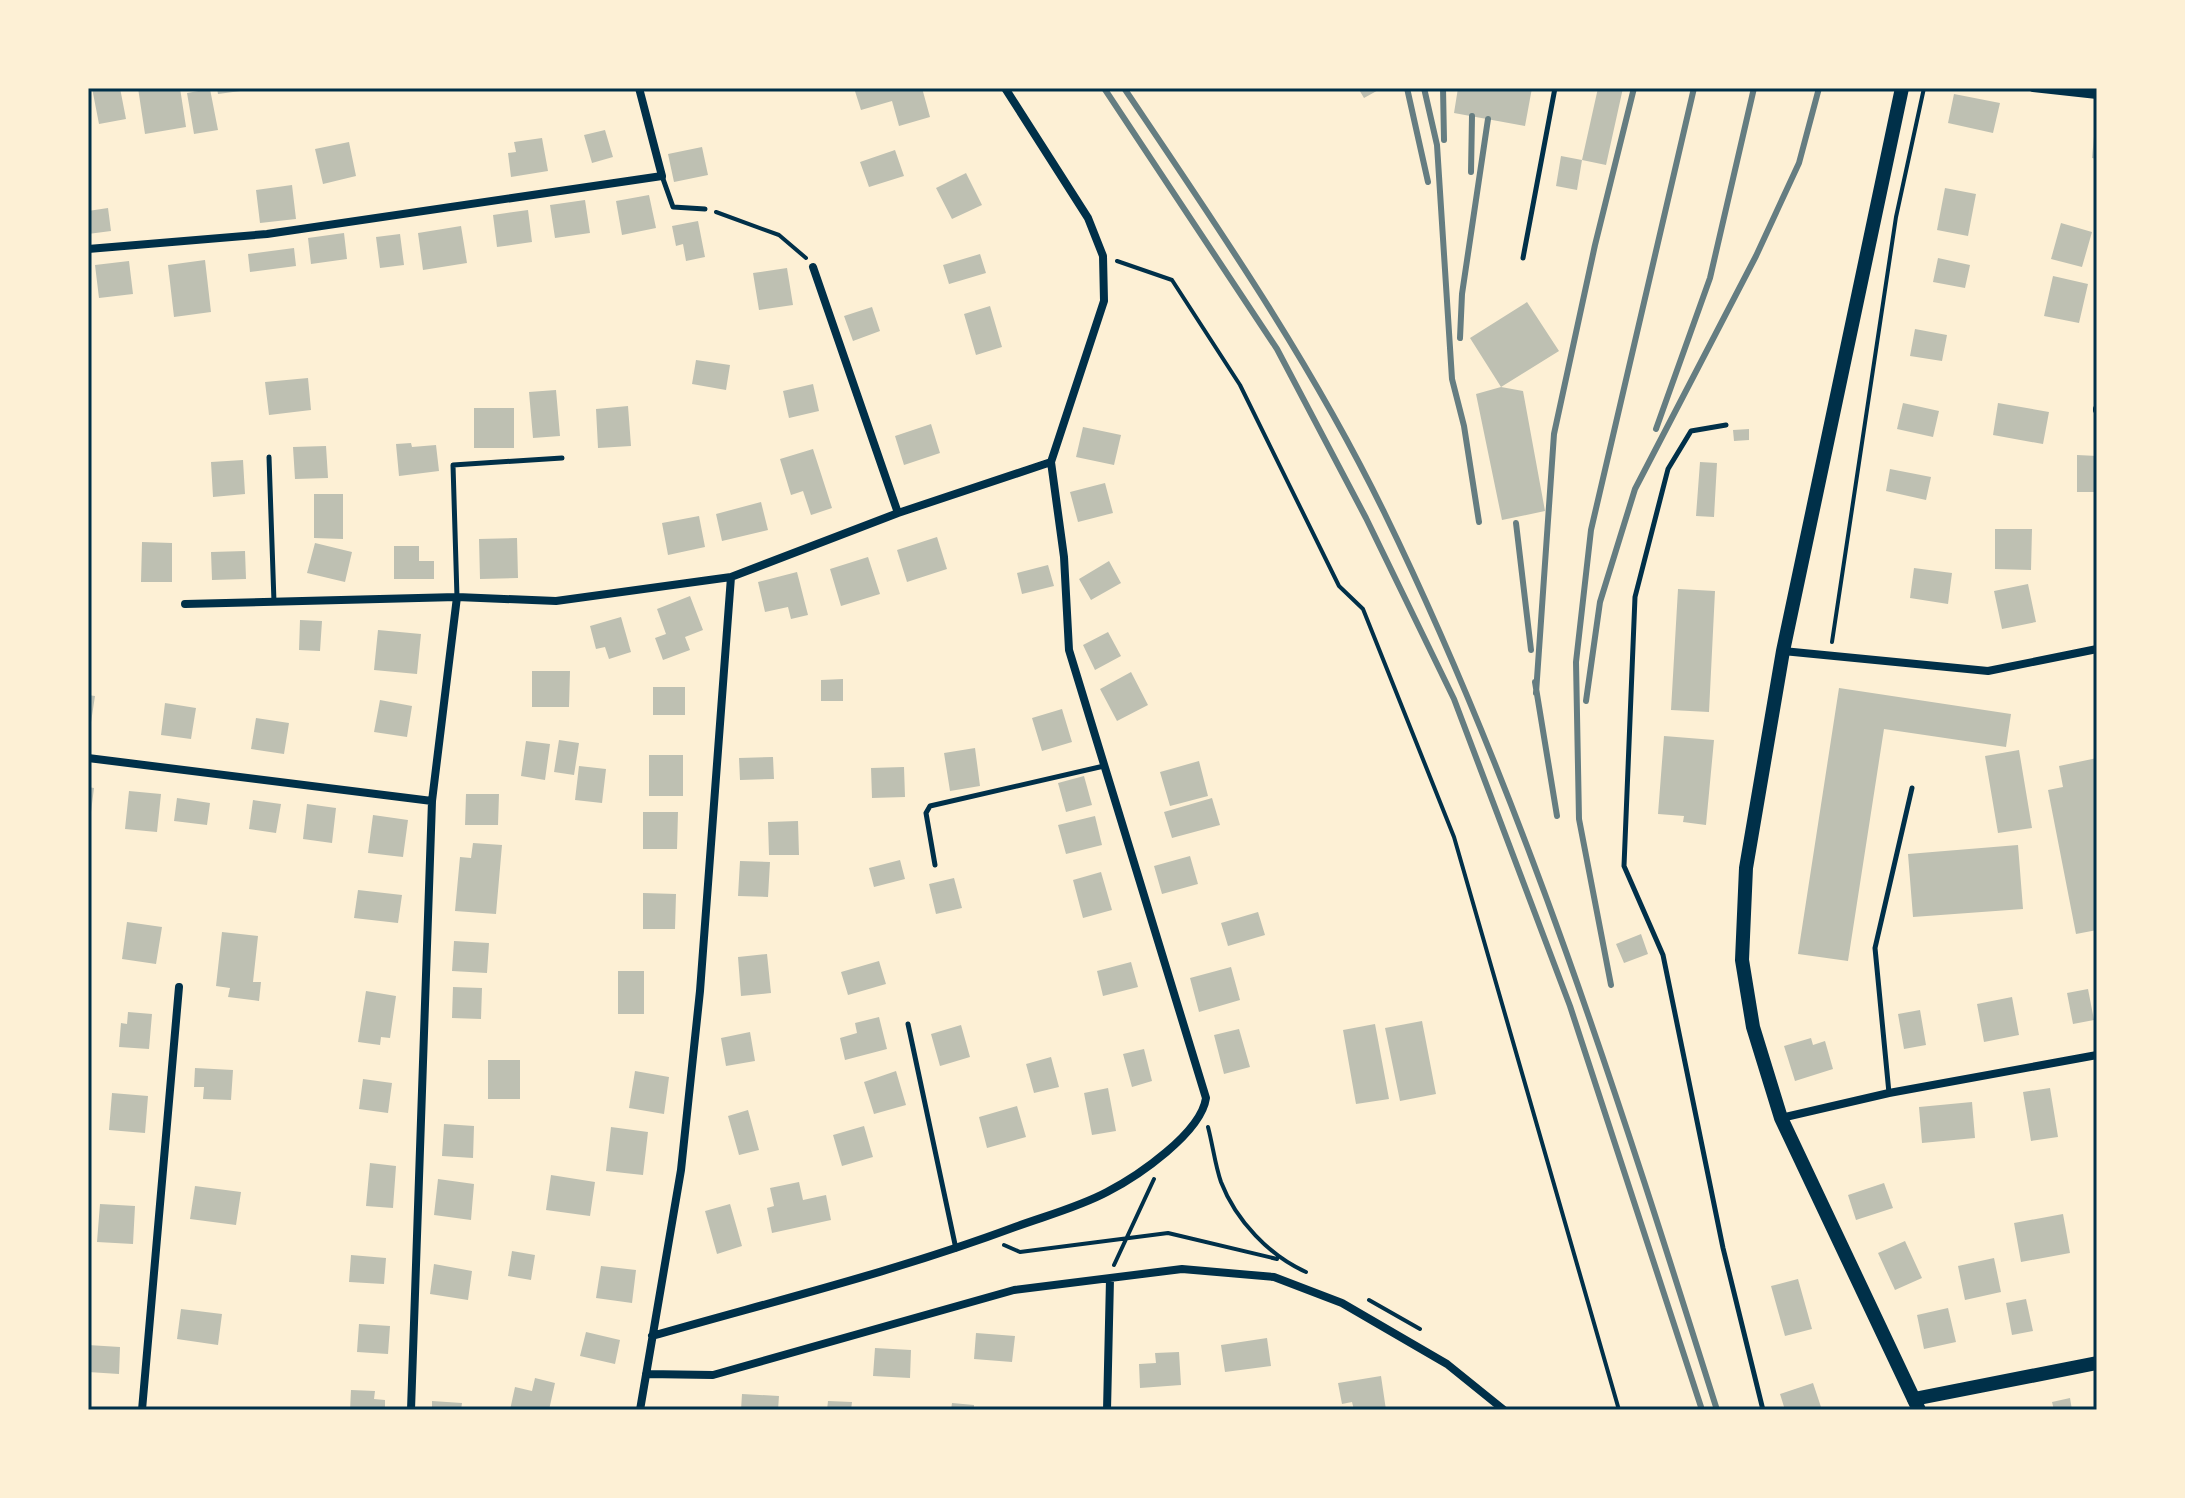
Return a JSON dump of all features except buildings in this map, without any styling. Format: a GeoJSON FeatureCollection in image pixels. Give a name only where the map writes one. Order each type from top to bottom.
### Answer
{"type":"FeatureCollection","features":[{"type":"Feature","properties":{"kind":"main road"},"geometry":{"type":"LineString","coordinates":[[1902,88],[1783,651],[1746,868],[1742,960],[1753,1027],[1781,1118],[1916,1405],[2097,1363]]}},
{"type":"Feature","properties":{"kind":"street"},"geometry":{"type":"LineString","coordinates":[[88,249],[267,234],[662,176],[639,88]]}},
{"type":"Feature","properties":{"kind":"street"},"geometry":{"type":"LineString","coordinates":[[652,1336],[956,1249],[1105,1193],[1195,1126],[1204,1112],[1206,1098],[1069,650],[1064,557],[1051,462],[1104,301],[1103,256],[1088,218],[1005,88]]}},
{"type":"Feature","properties":{"kind":"street"},"geometry":{"type":"LineString","coordinates":[[2033,88],[2097,95]]}},
{"type":"Feature","properties":{"kind":"street"},"geometry":{"type":"LineString","coordinates":[[813,267],[898,513]]}},
{"type":"Feature","properties":{"kind":"street"},"geometry":{"type":"LineString","coordinates":[[185,604],[457,597],[556,601],[731,577],[898,513],[1051,462]]}},
{"type":"Feature","properties":{"kind":"street"},"geometry":{"type":"LineString","coordinates":[[640,1410],[681,1170],[700,991],[731,577]]}},
{"type":"Feature","properties":{"kind":"street"},"geometry":{"type":"LineString","coordinates":[[411,1410],[432,801],[457,597]]}},
{"type":"Feature","properties":{"kind":"street"},"geometry":{"type":"LineString","coordinates":[[1783,651],[1988,671],[2097,649]]}},
{"type":"Feature","properties":{"kind":"street"},"geometry":{"type":"LineString","coordinates":[[88,758],[432,801]]}},
{"type":"Feature","properties":{"kind":"street"},"geometry":{"type":"LineString","coordinates":[[142,1410],[179,987]]}},
{"type":"Feature","properties":{"kind":"street"},"geometry":{"type":"LineString","coordinates":[[1781,1118],[1889,1093],[2097,1055]]}},
{"type":"Feature","properties":{"kind":"street"},"geometry":{"type":"LineString","coordinates":[[646,1374],[713,1375],[1014,1290],[1182,1269],[1274,1277],[1342,1303],[1447,1364],[1504,1410]]}},
{"type":"Feature","properties":{"kind":"street"},"geometry":{"type":"LineString","coordinates":[[1107,1410],[1110,1279]]}},
{"type":"Feature","properties":{"kind":"lane"},"geometry":{"type":"LineString","coordinates":[[1523,258],[1555,88]]}},
{"type":"Feature","properties":{"kind":"lane"},"geometry":{"type":"LineString","coordinates":[[662,176],[673,207],[705,209]]}},
{"type":"Feature","properties":{"kind":"lane"},"geometry":{"type":"LineString","coordinates":[[1726,425],[1691,431],[1668,469],[1635,597],[1624,866],[1663,955],[1723,1248],[1763,1410]]}},
{"type":"Feature","properties":{"kind":"lane"},"geometry":{"type":"LineString","coordinates":[[269,457],[274,602]]}},
{"type":"Feature","properties":{"kind":"lane"},"geometry":{"type":"LineString","coordinates":[[457,597],[453,465],[562,458]]}},
{"type":"Feature","properties":{"kind":"lane"},"geometry":{"type":"LineString","coordinates":[[935,865],[926,813],[930,806],[1104,766]]}},
{"type":"Feature","properties":{"kind":"lane"},"geometry":{"type":"LineString","coordinates":[[1889,1093],[1875,948],[1912,788]]}},
{"type":"Feature","properties":{"kind":"lane"},"geometry":{"type":"LineString","coordinates":[[908,1024],[956,1249]]}},
{"type":"Feature","properties":{"kind":"path"},"geometry":{"type":"LineString","coordinates":[[1830,655],[1896,217],[1924,88]]}},
{"type":"Feature","properties":{"kind":"path"},"geometry":{"type":"LineString","coordinates":[[705,209],[779,235],[801,251],[813,267]]}},
{"type":"Feature","properties":{"kind":"path"},"geometry":{"type":"LineString","coordinates":[[1103,256],[1172,280],[1240,385],[1339,586],[1363,609],[1454,837],[1619,1410]]}},
{"type":"Feature","properties":{"kind":"path"},"geometry":{"type":"LineString","coordinates":[[1204,1112],[1222,1186],[1268,1249],[1280,1260]]}},
{"type":"Feature","properties":{"kind":"path"},"geometry":{"type":"LineString","coordinates":[[1110,1279],[1126,1236],[1168,1148]]}},
{"type":"Feature","properties":{"kind":"path"},"geometry":{"type":"LineString","coordinates":[[990,1236],[1020,1252],[1168,1233],[1280,1260],[1318,1277]]}},
{"type":"Feature","properties":{"kind":"path"},"geometry":{"type":"LineString","coordinates":[[1357,1295],[1429,1335]]}},
{"type":"Feature","properties":{"kind":"railway"},"geometry":{"type":"LineString","coordinates":[[1104,88],[1277,349],[1366,518],[1454,699],[1570,1006],[1702,1410]]}},
{"type":"Feature","properties":{"kind":"railway"},"geometry":{"type":"LineString","coordinates":[[1124,88],[1262,296],[1326,402],[1384,512],[1435,621],[1526,842],[1567,955],[1717,1410]]}},
{"type":"Feature","properties":{"kind":"railway"},"geometry":{"type":"LineString","coordinates":[[1407,88],[1428,182]]}},
{"type":"Feature","properties":{"kind":"railway"},"geometry":{"type":"LineString","coordinates":[[1424,88],[1437,145],[1452,379],[1464,426],[1479,522]]}},
{"type":"Feature","properties":{"kind":"railway"},"geometry":{"type":"LineString","coordinates":[[1443,88],[1444,140]]}},
{"type":"Feature","properties":{"kind":"railway"},"geometry":{"type":"LineString","coordinates":[[1536,693],[1554,434],[1595,245],[1634,88]]}},
{"type":"Feature","properties":{"kind":"railway"},"geometry":{"type":"LineString","coordinates":[[1611,985],[1579,819],[1576,662],[1591,530],[1694,88]]}},
{"type":"Feature","properties":{"kind":"railway"},"geometry":{"type":"LineString","coordinates":[[1656,429],[1710,278],[1754,88]]}},
{"type":"Feature","properties":{"kind":"railway"},"geometry":{"type":"LineString","coordinates":[[1586,701],[1600,602],[1635,489],[1756,256],[1799,163],[1819,88]]}},
{"type":"Feature","properties":{"kind":"railway"},"geometry":{"type":"LineString","coordinates":[[1471,172],[1472,116]]}},
{"type":"Feature","properties":{"kind":"railway"},"geometry":{"type":"LineString","coordinates":[[1460,338],[1462,294],[1488,119]]}},
{"type":"Feature","properties":{"kind":"railway"},"geometry":{"type":"LineString","coordinates":[[1516,523],[1531,650]]}},
{"type":"Feature","properties":{"kind":"railway"},"geometry":{"type":"LineString","coordinates":[[1535,682],[1557,816]]}}]}
